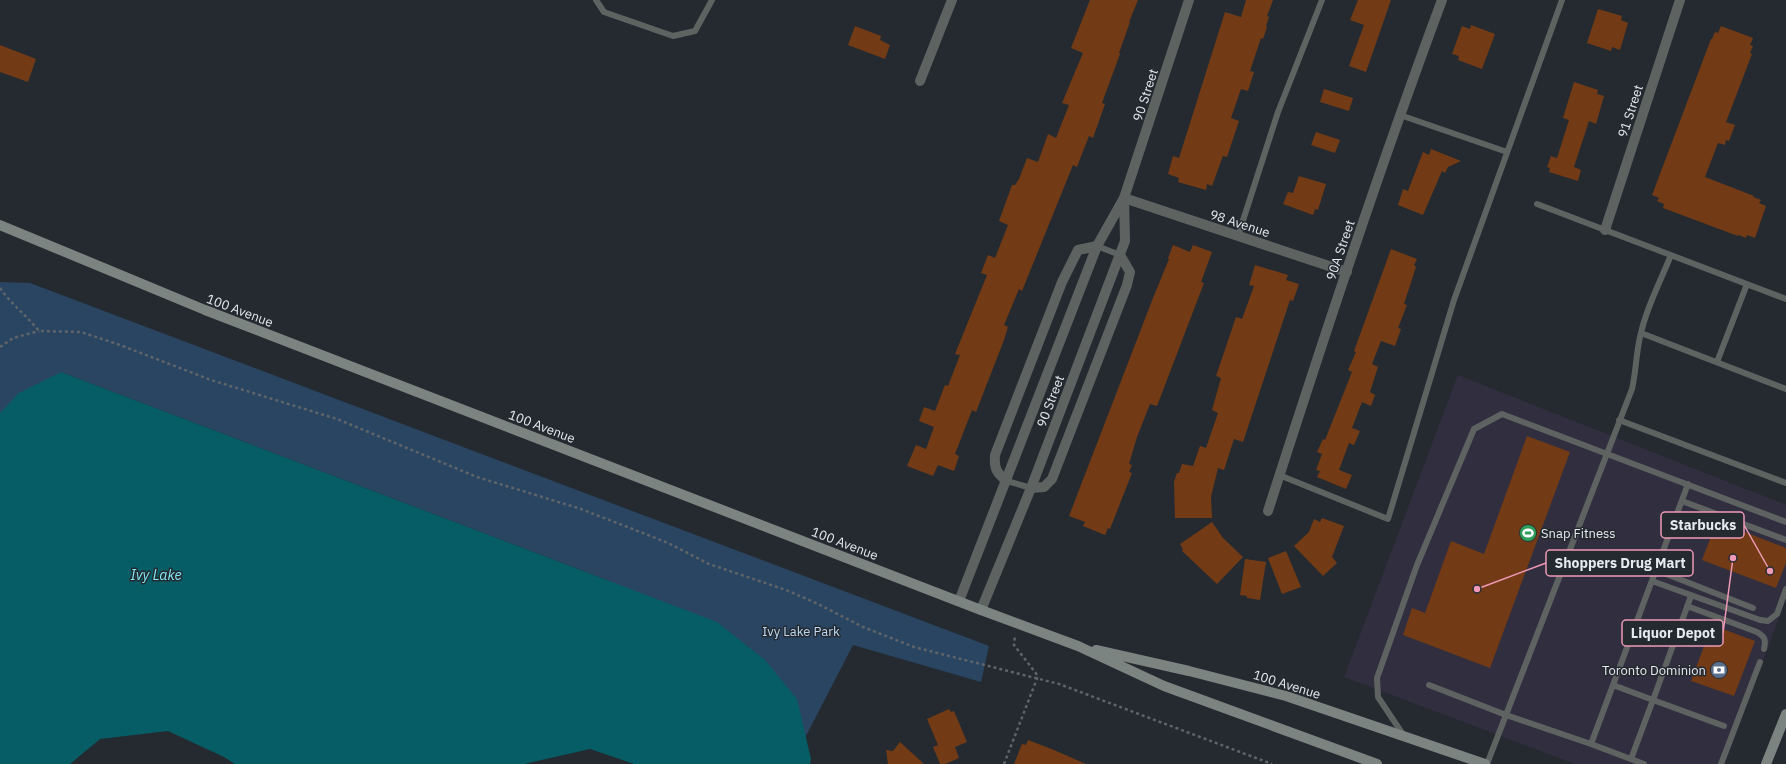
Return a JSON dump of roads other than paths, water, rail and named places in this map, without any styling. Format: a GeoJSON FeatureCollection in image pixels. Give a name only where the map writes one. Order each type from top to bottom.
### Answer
{"type":"FeatureCollection","features":[{"type":"Feature","properties":{"kind":"main road","name":"100 Avenue"},"geometry":{"type":"LineString","coordinates":[[0,225],[205,310],[981,610],[1078,646],[1164,686],[1377,764]]}},
{"type":"Feature","properties":{"kind":"main road","name":"100 Avenue"},"geometry":{"type":"LineString","coordinates":[[1078,646],[1189,671],[1286,696],[1486,764]]}},
{"type":"Feature","properties":{"kind":"main road"},"geometry":{"type":"LineString","coordinates":[[1766,764],[1786,714]]}},
{"type":"Feature","properties":{"kind":"street"},"geometry":{"type":"LineString","coordinates":[[920,81],[952,0]]}},
{"type":"Feature","properties":{"kind":"street","name":"90 Street"},"geometry":{"type":"LineString","coordinates":[[959,601],[1007,481],[1097,246],[1124,198],[1189,0]]}},
{"type":"Feature","properties":{"kind":"street","name":"90A Street"},"geometry":{"type":"LineString","coordinates":[[1268,511],[1400,115],[1442,0]]}},
{"type":"Feature","properties":{"kind":"street","name":"91 Street"},"geometry":{"type":"LineString","coordinates":[[1605,230],[1680,0]]}},
{"type":"Feature","properties":{"kind":"street","name":"90 Street"},"geometry":{"type":"LineString","coordinates":[[981,610],[1031,488],[1125,241],[1124,198]]}},
{"type":"Feature","properties":{"kind":"street","name":"98 Avenue"},"geometry":{"type":"LineString","coordinates":[[1124,198],[1347,272]]}},
{"type":"Feature","properties":{"kind":"street"},"geometry":{"type":"LineString","coordinates":[[1007,481],[998,474],[994,465],[995,455],[1062,282],[1078,250],[1097,246]]}},
{"type":"Feature","properties":{"kind":"street"},"geometry":{"type":"LineString","coordinates":[[1031,488],[1044,487],[1052,479],[1127,285],[1130,272],[1120,255]]}},
{"type":"Feature","properties":{"kind":"lane"},"geometry":{"type":"LineString","coordinates":[[596,0],[604,12],[673,36],[695,31],[712,0]]}},
{"type":"Feature","properties":{"kind":"lane"},"geometry":{"type":"LineString","coordinates":[[1238,236],[1278,112],[1322,0]]}},
{"type":"Feature","properties":{"kind":"lane"},"geometry":{"type":"LineString","coordinates":[[1279,475],[1388,519],[1454,300],[1562,0]]}},
{"type":"Feature","properties":{"kind":"lane"},"geometry":{"type":"LineString","coordinates":[[1400,115],[1507,152]]}},
{"type":"Feature","properties":{"kind":"lane"},"geometry":{"type":"LineString","coordinates":[[1537,204],[1786,299]]}},
{"type":"Feature","properties":{"kind":"lane"},"geometry":{"type":"LineString","coordinates":[[1097,246],[1120,255]]}},
{"type":"Feature","properties":{"kind":"lane"},"geometry":{"type":"LineString","coordinates":[[1486,764],[1635,376],[1641,333],[1671,255]]}},
{"type":"Feature","properties":{"kind":"lane"},"geometry":{"type":"LineString","coordinates":[[1717,362],[1747,284]]}},
{"type":"Feature","properties":{"kind":"lane"},"geometry":{"type":"LineString","coordinates":[[1641,333],[1786,389]]}},
{"type":"Feature","properties":{"kind":"lane"},"geometry":{"type":"LineString","coordinates":[[1404,736],[1378,697],[1377,678],[1418,565],[1474,429],[1502,414],[1786,522]]}},
{"type":"Feature","properties":{"kind":"lane"},"geometry":{"type":"LineString","coordinates":[[1619,420],[1786,483]]}},
{"type":"Feature","properties":{"kind":"lane"},"geometry":{"type":"LineString","coordinates":[[1007,481],[1031,488]]}},
{"type":"Feature","properties":{"kind":"lane"},"geometry":{"type":"LineString","coordinates":[[1591,744],[1688,484]]}},
{"type":"Feature","properties":{"kind":"lane"},"geometry":{"type":"LineString","coordinates":[[1682,501],[1786,540]]}},
{"type":"Feature","properties":{"kind":"lane"},"geometry":{"type":"LineString","coordinates":[[1656,570],[1753,608]]}},
{"type":"Feature","properties":{"kind":"lane"},"geometry":{"type":"LineString","coordinates":[[1652,581],[1760,620],[1768,621],[1777,614],[1786,589]]}},
{"type":"Feature","properties":{"kind":"lane"},"geometry":{"type":"LineString","coordinates":[[1631,759],[1691,596]]}},
{"type":"Feature","properties":{"kind":"lane"},"geometry":{"type":"LineString","coordinates":[[1687,606],[1757,632],[1764,636],[1766,641],[1764,648]]}},
{"type":"Feature","properties":{"kind":"lane"},"geometry":{"type":"LineString","coordinates":[[1721,764],[1760,662]]}},
{"type":"Feature","properties":{"kind":"lane"},"geometry":{"type":"LineString","coordinates":[[1429,685],[1506,715],[1644,764]]}},
{"type":"Feature","properties":{"kind":"lane"},"geometry":{"type":"LineString","coordinates":[[1613,685],[1724,726]]}},
{"type":"Feature","properties":{"kind":"water","name":"Ivy Lake"},"geometry":{"type":"Polygon","coordinates":[[[61,372],[717,622],[765,660],[797,699],[811,759],[810,764],[634,764],[590,749],[524,764],[235,764],[224,757],[168,731],[100,739],[70,764],[0,764],[0,413],[19,393],[61,372]]]}},
{"type":"Feature","properties":{"kind":"place","name":"Snap Fitness"},"geometry":{"type":"Point","coordinates":[1528,533]}},
{"type":"Feature","properties":{"kind":"place","name":"Liquor Depot"},"geometry":{"type":"Point","coordinates":[1733,558]}},
{"type":"Feature","properties":{"kind":"place","name":"Starbucks"},"geometry":{"type":"Point","coordinates":[1770,571]}},
{"type":"Feature","properties":{"kind":"place","name":"Shoppers Drug Mart"},"geometry":{"type":"Point","coordinates":[1477,589]}},
{"type":"Feature","properties":{"kind":"place","name":"Toronto Dominion"},"geometry":{"type":"Point","coordinates":[1719,670]}},
{"type":"Feature","properties":{"kind":"park label","name":"Ivy Lake Park"},"geometry":{"type":"Point","coordinates":[801,631]}}]}
